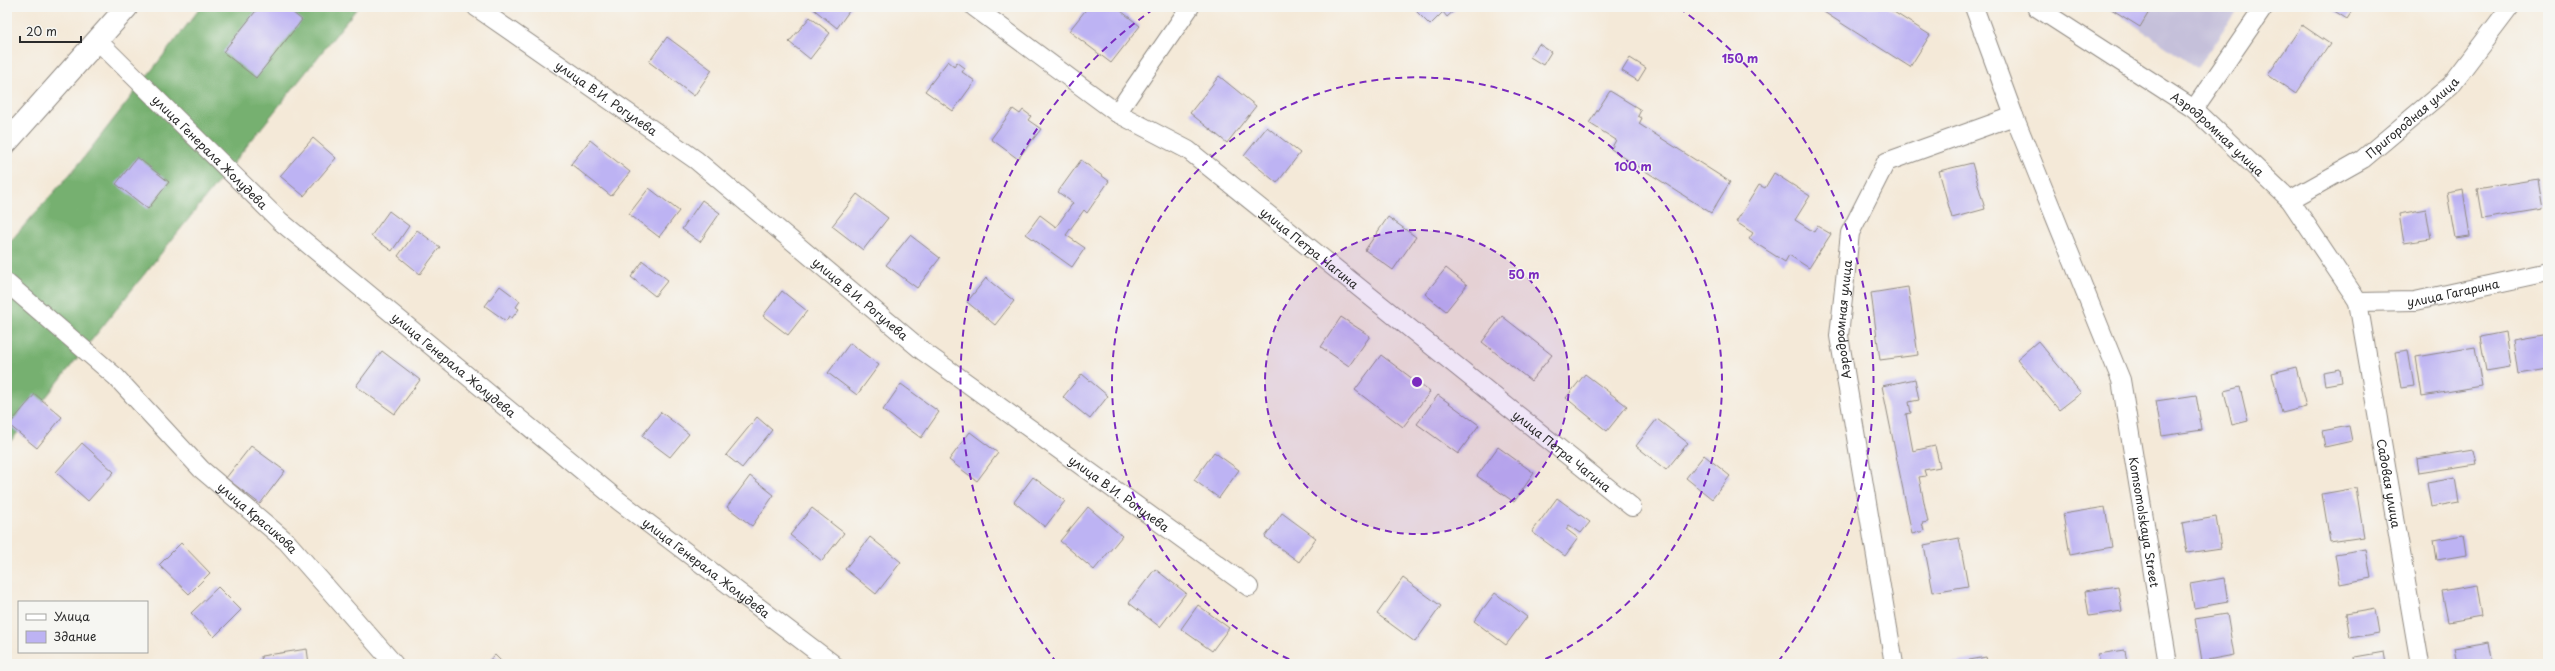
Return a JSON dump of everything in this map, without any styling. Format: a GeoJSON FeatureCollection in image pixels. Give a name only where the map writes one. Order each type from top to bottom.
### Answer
{"type":"FeatureCollection","features":[{"type":"Feature","properties":{"kind":"street"},"geometry":{"type":"LineString","coordinates":[[7,142],[126,7]]}},
{"type":"Feature","properties":{"kind":"street","name":"улица В.И. Рогулева"},"geometry":{"type":"LineString","coordinates":[[476,7],[696,160],[924,352],[1249,587]]}},
{"type":"Feature","properties":{"kind":"street","name":"улица Петра Чагина"},"geometry":{"type":"LineString","coordinates":[[974,7],[1117,112],[1188,150],[1632,506]]}},
{"type":"Feature","properties":{"kind":"street"},"geometry":{"type":"LineString","coordinates":[[1117,112],[1190,7]]}},
{"type":"Feature","properties":{"kind":"street","name":"Komsomolskaya Street"},"geometry":{"type":"LineString","coordinates":[[1974,7],[2014,116],[2121,380],[2168,664]]}},
{"type":"Feature","properties":{"kind":"street","name":"Аэродромная улица"},"geometry":{"type":"LineString","coordinates":[[2036,7],[2194,109],[2290,200],[2358,302]]}},
{"type":"Feature","properties":{"kind":"street"},"geometry":{"type":"LineString","coordinates":[[2194,109],[2264,7]]}},
{"type":"Feature","properties":{"kind":"street","name":"Пригородная улица"},"geometry":{"type":"LineString","coordinates":[[2290,200],[2363,159],[2451,85],[2510,7]]}},
{"type":"Feature","properties":{"kind":"street","name":"улица Генерала Жолудева"},"geometry":{"type":"LineString","coordinates":[[97,40],[280,221],[619,501],[833,664]]}},
{"type":"Feature","properties":{"kind":"street","name":"Аэродромная улица"},"geometry":{"type":"LineString","coordinates":[[1894,664],[1839,336],[1850,233],[1886,162],[2014,116]]}},
{"type":"Feature","properties":{"kind":"street","name":"улица Гагарина"},"geometry":{"type":"LineString","coordinates":[[2358,302],[2415,302],[2548,272]]}},
{"type":"Feature","properties":{"kind":"street","name":"улица Красикова"},"geometry":{"type":"LineString","coordinates":[[7,283],[116,377],[201,469],[287,542],[394,664]]}},
{"type":"Feature","properties":{"kind":"street","name":"Садовая улица"},"geometry":{"type":"LineString","coordinates":[[2358,302],[2420,664]]}},
{"type":"Feature","properties":{"kind":"shaded area"},"geometry":{"type":"Polygon","coordinates":[[[2108,7],[2239,7],[2197,68],[2108,7]]]}},
{"type":"Feature","properties":{"kind":"green space"},"geometry":{"type":"Polygon","coordinates":[[[201,7],[358,7],[7,446],[7,245],[78,165],[201,7]]]}},
{"type":"Feature","properties":{"kind":"building"},"geometry":{"type":"Polygon","coordinates":[[[259,7],[286,7],[302,20],[256,78],[223,52],[259,7]]]}},
{"type":"Feature","properties":{"kind":"building"},"geometry":{"type":"Polygon","coordinates":[[[811,7],[852,7],[837,28],[811,7]]]}},
{"type":"Feature","properties":{"kind":"building"},"geometry":{"type":"Polygon","coordinates":[[[1088,7],[1116,7],[1140,26],[1111,63],[1069,31],[1088,7]]]}},
{"type":"Feature","properties":{"kind":"building"},"geometry":{"type":"Polygon","coordinates":[[[1420,7],[1458,7],[1447,17],[1443,12],[1430,25],[1416,11],[1420,7]]]}},
{"type":"Feature","properties":{"kind":"building"},"geometry":{"type":"Polygon","coordinates":[[[1816,7],[1886,7],[1930,35],[1910,67],[1816,7]]]}},
{"type":"Feature","properties":{"kind":"building"},"geometry":{"type":"Polygon","coordinates":[[[2108,7],[2152,7],[2140,27],[2108,7]]]}},
{"type":"Feature","properties":{"kind":"building"},"geometry":{"type":"Polygon","coordinates":[[[2328,7],[2355,7],[2347,19],[2328,7]]]}},
{"type":"Feature","properties":{"kind":"building"},"geometry":{"type":"Polygon","coordinates":[[[810,17],[830,33],[810,59],[789,42],[810,17]]]}},
{"type":"Feature","properties":{"kind":"building"},"geometry":{"type":"Polygon","coordinates":[[[2302,25],[2330,44],[2296,94],[2268,75],[2302,25]]]}},
{"type":"Feature","properties":{"kind":"building"},"geometry":{"type":"Polygon","coordinates":[[[667,37],[712,70],[694,96],[649,62],[667,37]]]}},
{"type":"Feature","properties":{"kind":"building"},"geometry":{"type":"Polygon","coordinates":[[[1539,44],[1551,52],[1543,65],[1530,57],[1539,44]]]}},
{"type":"Feature","properties":{"kind":"building"},"geometry":{"type":"Polygon","coordinates":[[[1630,58],[1646,68],[1638,81],[1622,71],[1630,58]]]}},
{"type":"Feature","properties":{"kind":"building"},"geometry":{"type":"Polygon","coordinates":[[[948,61],[954,66],[957,62],[965,68],[962,72],[975,81],[953,111],[925,91],[948,61]]]}},
{"type":"Feature","properties":{"kind":"building"},"geometry":{"type":"Polygon","coordinates":[[[1219,76],[1256,106],[1227,143],[1190,113],[1219,76]]]}},
{"type":"Feature","properties":{"kind":"building"},"geometry":{"type":"Polygon","coordinates":[[[1610,91],[1641,110],[1638,116],[1642,118],[1639,124],[1730,182],[1711,213],[1611,149],[1616,140],[1589,123],[1610,91]]]}},
{"type":"Feature","properties":{"kind":"building"},"geometry":{"type":"Polygon","coordinates":[[[1013,109],[1020,114],[1023,110],[1031,116],[1028,120],[1041,129],[1018,159],[991,139],[1013,109]]]}},
{"type":"Feature","properties":{"kind":"building"},"geometry":{"type":"Polygon","coordinates":[[[1267,127],[1300,153],[1277,183],[1244,156],[1267,127]]]}},
{"type":"Feature","properties":{"kind":"building"},"geometry":{"type":"Polygon","coordinates":[[[313,138],[336,158],[304,196],[280,176],[313,138]]]}},
{"type":"Feature","properties":{"kind":"building"},"geometry":{"type":"Polygon","coordinates":[[[590,140],[630,172],[611,196],[571,164],[590,140]]]}},
{"type":"Feature","properties":{"kind":"building"},"geometry":{"type":"Polygon","coordinates":[[[137,157],[169,182],[148,209],[116,184],[137,157]]]}},
{"type":"Feature","properties":{"kind":"building"},"geometry":{"type":"Polygon","coordinates":[[[1081,160],[1109,181],[1087,213],[1084,210],[1066,235],[1085,248],[1072,267],[1026,234],[1040,215],[1056,227],[1073,203],[1058,192],[1081,160]]]}},
{"type":"Feature","properties":{"kind":"building"},"geometry":{"type":"Polygon","coordinates":[[[1972,163],[1985,209],[1952,218],[1939,171],[1972,163]]]}},
{"type":"Feature","properties":{"kind":"building"},"geometry":{"type":"Polygon","coordinates":[[[1774,173],[1810,196],[1795,220],[1814,232],[1817,226],[1831,234],[1809,268],[1789,255],[1785,262],[1749,239],[1753,233],[1736,222],[1759,185],[1765,188],[1774,173]]]}},
{"type":"Feature","properties":{"kind":"building"},"geometry":{"type":"Polygon","coordinates":[[[2538,179],[2543,209],[2482,219],[2477,189],[2538,179]]]}},
{"type":"Feature","properties":{"kind":"building"},"geometry":{"type":"Polygon","coordinates":[[[649,188],[679,211],[659,237],[629,214],[649,188]]]}},
{"type":"Feature","properties":{"kind":"building"},"geometry":{"type":"Polygon","coordinates":[[[2463,190],[2470,236],[2455,238],[2447,193],[2463,190]]]}},
{"type":"Feature","properties":{"kind":"building"},"geometry":{"type":"Polygon","coordinates":[[[857,194],[888,218],[863,250],[832,226],[857,194]]]}},
{"type":"Feature","properties":{"kind":"building"},"geometry":{"type":"Polygon","coordinates":[[[702,200],[720,213],[700,242],[682,229],[702,200]]]}},
{"type":"Feature","properties":{"kind":"building"},"geometry":{"type":"Polygon","coordinates":[[[2426,209],[2431,239],[2404,243],[2399,214],[2426,209]]]}},
{"type":"Feature","properties":{"kind":"building"},"geometry":{"type":"Polygon","coordinates":[[[389,211],[409,226],[392,251],[371,236],[389,211]]]}},
{"type":"Feature","properties":{"kind":"building"},"geometry":{"type":"Polygon","coordinates":[[[1388,217],[1416,237],[1393,270],[1365,250],[1388,217]]]}},
{"type":"Feature","properties":{"kind":"building"},"geometry":{"type":"Polygon","coordinates":[[[417,230],[440,247],[420,274],[398,256],[417,230]]]}},
{"type":"Feature","properties":{"kind":"building"},"geometry":{"type":"Polygon","coordinates":[[[910,235],[940,258],[917,288],[886,265],[910,235]]]}},
{"type":"Feature","properties":{"kind":"building"},"geometry":{"type":"Polygon","coordinates":[[[643,261],[668,280],[655,296],[631,277],[643,261]]]}},
{"type":"Feature","properties":{"kind":"building"},"geometry":{"type":"Polygon","coordinates":[[[1446,268],[1467,285],[1446,311],[1425,294],[1446,268]]]}},
{"type":"Feature","properties":{"kind":"building"},"geometry":{"type":"Polygon","coordinates":[[[986,278],[1014,301],[995,325],[967,302],[986,278]]]}},
{"type":"Feature","properties":{"kind":"building"},"geometry":{"type":"Polygon","coordinates":[[[500,286],[520,301],[516,307],[519,309],[512,318],[509,316],[506,321],[485,306],[500,286]]]}},
{"type":"Feature","properties":{"kind":"building"},"geometry":{"type":"Polygon","coordinates":[[[1908,287],[1918,355],[1880,360],[1871,293],[1908,287]]]}},
{"type":"Feature","properties":{"kind":"building"},"geometry":{"type":"Polygon","coordinates":[[[782,291],[807,311],[788,335],[763,316],[782,291]]]}},
{"type":"Feature","properties":{"kind":"building"},"geometry":{"type":"Polygon","coordinates":[[[1502,316],[1552,355],[1531,381],[1482,342],[1502,316]]]}},
{"type":"Feature","properties":{"kind":"building"},"geometry":{"type":"Polygon","coordinates":[[[1341,317],[1370,336],[1349,366],[1321,347],[1341,317]]]}},
{"type":"Feature","properties":{"kind":"building"},"geometry":{"type":"Polygon","coordinates":[[[2505,332],[2510,367],[2486,371],[2480,337],[2505,332]]]}},
{"type":"Feature","properties":{"kind":"building"},"geometry":{"type":"Polygon","coordinates":[[[2548,334],[2548,369],[2518,374],[2513,340],[2548,334]]]}},
{"type":"Feature","properties":{"kind":"building"},"geometry":{"type":"Polygon","coordinates":[[[2038,341],[2081,393],[2059,410],[2017,359],[2038,341]]]}},
{"type":"Feature","properties":{"kind":"building"},"geometry":{"type":"Polygon","coordinates":[[[850,343],[879,365],[857,395],[828,373],[850,343]]]}},
{"type":"Feature","properties":{"kind":"building"},"geometry":{"type":"Polygon","coordinates":[[[2475,347],[2482,386],[2422,396],[2416,357],[2475,347]]]}},
{"type":"Feature","properties":{"kind":"building"},"geometry":{"type":"Polygon","coordinates":[[[2408,350],[2414,386],[2401,388],[2395,352],[2408,350]]]}},
{"type":"Feature","properties":{"kind":"building"},"geometry":{"type":"Polygon","coordinates":[[[382,351],[420,380],[395,414],[356,386],[382,351]]]}},
{"type":"Feature","properties":{"kind":"building"},"geometry":{"type":"Polygon","coordinates":[[[1381,355],[1430,392],[1403,427],[1355,390],[1381,355]]]}},
{"type":"Feature","properties":{"kind":"building"},"geometry":{"type":"Polygon","coordinates":[[[2296,367],[2306,407],[2282,413],[2272,373],[2296,367]]]}},
{"type":"Feature","properties":{"kind":"building"},"geometry":{"type":"Polygon","coordinates":[[[2340,369],[2342,382],[2325,385],[2323,372],[2340,369]]]}},
{"type":"Feature","properties":{"kind":"building"},"geometry":{"type":"Polygon","coordinates":[[[1082,374],[1108,396],[1090,419],[1063,397],[1082,374]]]}},
{"type":"Feature","properties":{"kind":"building"},"geometry":{"type":"Polygon","coordinates":[[[1585,374],[1627,406],[1607,431],[1566,398],[1585,374]]]}},
{"type":"Feature","properties":{"kind":"building"},"geometry":{"type":"Polygon","coordinates":[[[1915,379],[1919,400],[1909,402],[1911,413],[1906,414],[1913,451],[1935,446],[1940,467],[1924,470],[1926,476],[1919,477],[1928,522],[1922,523],[1924,531],[1912,534],[1882,386],[1915,379]]]}},
{"type":"Feature","properties":{"kind":"building"},"geometry":{"type":"Polygon","coordinates":[[[901,384],[939,412],[921,438],[883,410],[901,384]]]}},
{"type":"Feature","properties":{"kind":"building"},"geometry":{"type":"Polygon","coordinates":[[[2240,387],[2248,421],[2232,425],[2224,391],[2240,387]]]}},
{"type":"Feature","properties":{"kind":"building"},"geometry":{"type":"Polygon","coordinates":[[[35,394],[62,417],[37,448],[9,425],[35,394]]]}},
{"type":"Feature","properties":{"kind":"building"},"geometry":{"type":"Polygon","coordinates":[[[1438,395],[1479,425],[1458,454],[1417,424],[1438,395]]]}},
{"type":"Feature","properties":{"kind":"building"},"geometry":{"type":"Polygon","coordinates":[[[2196,395],[2202,430],[2162,436],[2156,401],[2196,395]]]}},
{"type":"Feature","properties":{"kind":"building"},"geometry":{"type":"Polygon","coordinates":[[[661,412],[689,434],[670,457],[642,436],[661,412]]]}},
{"type":"Feature","properties":{"kind":"building"},"geometry":{"type":"Polygon","coordinates":[[[757,417],[772,430],[742,468],[726,455],[757,417]]]}},
{"type":"Feature","properties":{"kind":"building"},"geometry":{"type":"Polygon","coordinates":[[[1657,419],[1688,443],[1666,470],[1636,446],[1657,419]]]}},
{"type":"Feature","properties":{"kind":"building"},"geometry":{"type":"Polygon","coordinates":[[[2349,426],[2352,441],[2325,447],[2322,431],[2349,426]]]}},
{"type":"Feature","properties":{"kind":"building"},"geometry":{"type":"Polygon","coordinates":[[[970,432],[998,453],[977,481],[949,460],[970,432]]]}},
{"type":"Feature","properties":{"kind":"building"},"geometry":{"type":"Polygon","coordinates":[[[82,443],[114,472],[88,501],[56,472],[82,443]]]}},
{"type":"Feature","properties":{"kind":"building"},"geometry":{"type":"Polygon","coordinates":[[[251,446],[285,471],[260,504],[226,478],[251,446]]]}},
{"type":"Feature","properties":{"kind":"building"},"geometry":{"type":"Polygon","coordinates":[[[1498,447],[1534,473],[1514,502],[1477,476],[1498,447]]]}},
{"type":"Feature","properties":{"kind":"building"},"geometry":{"type":"Polygon","coordinates":[[[2473,450],[2476,464],[2419,473],[2417,459],[2473,450]]]}},
{"type":"Feature","properties":{"kind":"building"},"geometry":{"type":"Polygon","coordinates":[[[1214,452],[1239,470],[1219,498],[1194,480],[1214,452]]]}},
{"type":"Feature","properties":{"kind":"building"},"geometry":{"type":"Polygon","coordinates":[[[1704,455],[1730,476],[1712,499],[1686,478],[1704,455]]]}},
{"type":"Feature","properties":{"kind":"building"},"geometry":{"type":"Polygon","coordinates":[[[750,476],[774,495],[752,526],[727,507],[750,476]]]}},
{"type":"Feature","properties":{"kind":"building"},"geometry":{"type":"Polygon","coordinates":[[[1033,477],[1065,501],[1045,527],[1014,502],[1033,477]]]}},
{"type":"Feature","properties":{"kind":"building"},"geometry":{"type":"Polygon","coordinates":[[[2455,478],[2459,502],[2431,507],[2427,483],[2455,478]]]}},
{"type":"Feature","properties":{"kind":"building"},"geometry":{"type":"Polygon","coordinates":[[[2356,488],[2364,537],[2330,542],[2322,494],[2356,488]]]}},
{"type":"Feature","properties":{"kind":"building"},"geometry":{"type":"Polygon","coordinates":[[[1557,498],[1590,522],[1581,533],[1569,525],[1566,529],[1578,538],[1565,556],[1532,532],[1557,498]]]}},
{"type":"Feature","properties":{"kind":"building"},"geometry":{"type":"Polygon","coordinates":[[[1088,507],[1122,536],[1094,570],[1060,541],[1088,507]]]}},
{"type":"Feature","properties":{"kind":"building"},"geometry":{"type":"Polygon","coordinates":[[[2105,507],[2112,547],[2070,555],[2063,514],[2105,507]]]}},
{"type":"Feature","properties":{"kind":"building"},"geometry":{"type":"Polygon","coordinates":[[[812,508],[844,533],[822,561],[790,535],[812,508]]]}},
{"type":"Feature","properties":{"kind":"building"},"geometry":{"type":"Polygon","coordinates":[[[1282,513],[1316,538],[1299,562],[1265,537],[1282,513]]]}},
{"type":"Feature","properties":{"kind":"building"},"geometry":{"type":"Polygon","coordinates":[[[2216,517],[2221,548],[2187,553],[2182,523],[2216,517]]]}},
{"type":"Feature","properties":{"kind":"building"},"geometry":{"type":"Polygon","coordinates":[[[2463,535],[2466,555],[2437,560],[2434,540],[2463,535]]]}},
{"type":"Feature","properties":{"kind":"building"},"geometry":{"type":"Polygon","coordinates":[[[870,537],[901,562],[876,594],[845,569],[870,537]]]}},
{"type":"Feature","properties":{"kind":"building"},"geometry":{"type":"Polygon","coordinates":[[[1959,538],[1968,586],[1933,592],[1924,545],[1959,538]]]}},
{"type":"Feature","properties":{"kind":"building"},"geometry":{"type":"Polygon","coordinates":[[[181,543],[210,573],[189,594],[159,565],[181,543]]]}},
{"type":"Feature","properties":{"kind":"building"},"geometry":{"type":"Polygon","coordinates":[[[2366,549],[2371,578],[2340,584],[2335,554],[2366,549]]]}},
{"type":"Feature","properties":{"kind":"building"},"geometry":{"type":"Polygon","coordinates":[[[1155,569],[1186,593],[1160,627],[1129,603],[1155,569]]]}},
{"type":"Feature","properties":{"kind":"building"},"geometry":{"type":"Polygon","coordinates":[[[1403,578],[1441,606],[1415,642],[1377,614],[1403,578]]]}},
{"type":"Feature","properties":{"kind":"building"},"geometry":{"type":"Polygon","coordinates":[[[2224,578],[2228,602],[2194,608],[2190,584],[2224,578]]]}},
{"type":"Feature","properties":{"kind":"building"},"geometry":{"type":"Polygon","coordinates":[[[2477,585],[2482,616],[2448,622],[2442,591],[2477,585]]]}},
{"type":"Feature","properties":{"kind":"building"},"geometry":{"type":"Polygon","coordinates":[[[2118,586],[2122,611],[2089,616],[2085,591],[2118,586]]]}},
{"type":"Feature","properties":{"kind":"building"},"geometry":{"type":"Polygon","coordinates":[[[218,587],[241,610],[214,637],[191,613],[218,587]]]}},
{"type":"Feature","properties":{"kind":"building"},"geometry":{"type":"Polygon","coordinates":[[[1495,593],[1527,617],[1506,645],[1474,621],[1495,593]]]}},
{"type":"Feature","properties":{"kind":"building"},"geometry":{"type":"Polygon","coordinates":[[[1198,605],[1229,628],[1212,651],[1181,629],[1198,605]]]}},
{"type":"Feature","properties":{"kind":"building"},"geometry":{"type":"Polygon","coordinates":[[[2375,609],[2379,633],[2350,638],[2346,614],[2375,609]]]}},
{"type":"Feature","properties":{"kind":"building"},"geometry":{"type":"Polygon","coordinates":[[[2227,614],[2234,655],[2202,661],[2195,619],[2227,614]]]}},
{"type":"Feature","properties":{"kind":"building"},"geometry":{"type":"Polygon","coordinates":[[[2489,642],[2493,664],[2457,664],[2454,648],[2489,642]]]}},
{"type":"Feature","properties":{"kind":"building"},"geometry":{"type":"Polygon","coordinates":[[[307,649],[309,664],[262,664],[261,656],[307,649]]]}},
{"type":"Feature","properties":{"kind":"building"},"geometry":{"type":"Polygon","coordinates":[[[2125,650],[2127,664],[2100,664],[2098,654],[2125,650]]]}},
{"type":"Feature","properties":{"kind":"building"},"geometry":{"type":"Polygon","coordinates":[[[2384,652],[2386,664],[2356,664],[2355,657],[2384,652]]]}},
{"type":"Feature","properties":{"kind":"building"},"geometry":{"type":"Polygon","coordinates":[[[495,655],[504,664],[485,664],[495,655]]]}},
{"type":"Feature","properties":{"kind":"building"},"geometry":{"type":"Polygon","coordinates":[[[1986,657],[1988,664],[1953,664],[1953,663],[1986,657]]]}}]}
